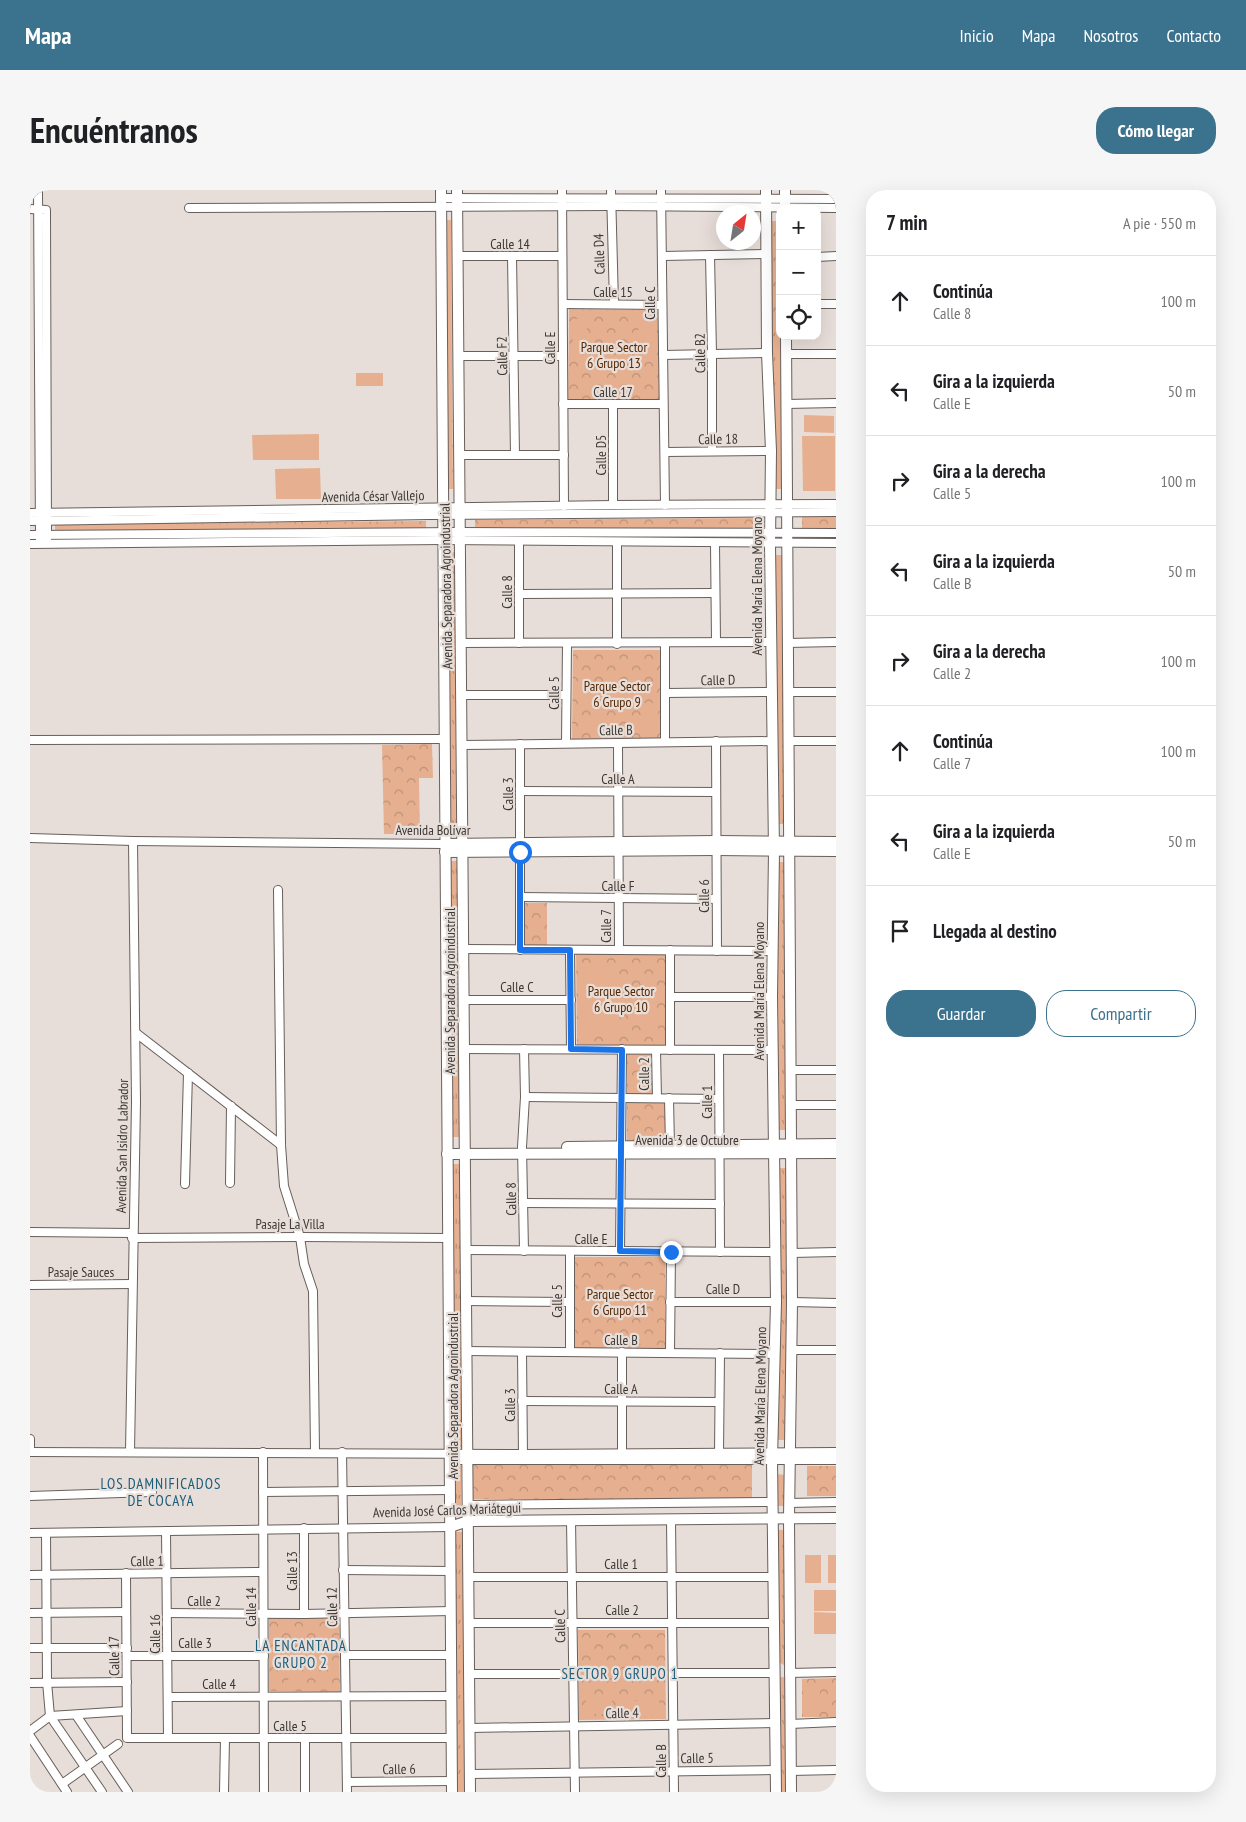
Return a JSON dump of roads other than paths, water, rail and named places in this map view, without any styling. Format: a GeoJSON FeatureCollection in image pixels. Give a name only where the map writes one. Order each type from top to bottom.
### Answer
{"type":"FeatureCollection","features":[{"type":"Feature","properties":{"kind":"street"},"geometry":{"type":"LineString","coordinates":[[38,190],[34,209],[42,256],[43,544]]}},
{"type":"Feature","properties":{"kind":"street"},"geometry":{"type":"LineString","coordinates":[[189,208],[441,198],[766,199],[836,208]]}},
{"type":"Feature","properties":{"kind":"street","name":"Avenida Separadora Agroindustrial"},"geometry":{"type":"LineString","coordinates":[[441,198],[452,1792]]}},
{"type":"Feature","properties":{"kind":"street","name":"Avenida Separadora Agroindustrial"},"geometry":{"type":"LineString","coordinates":[[457,198],[470,1792]]}},
{"type":"Feature","properties":{"kind":"street","name":"Calle E"},"geometry":{"type":"LineString","coordinates":[[562,198],[564,506]]}},
{"type":"Feature","properties":{"kind":"street","name":"Calle C"},"geometry":{"type":"LineString","coordinates":[[661,198],[665,505]]}},
{"type":"Feature","properties":{"kind":"street","name":"Calle D4"},"geometry":{"type":"LineString","coordinates":[[610,199],[614,304]]}},
{"type":"Feature","properties":{"kind":"street","name":"Avenida María Elena Moyano"},"geometry":{"type":"LineString","coordinates":[[766,199],[767,353],[771,452],[770,642],[774,847],[772,997],[776,1302],[773,1502],[776,1792]]}},
{"type":"Feature","properties":{"kind":"street"},"geometry":{"type":"LineString","coordinates":[[785,202],[836,199]]}},
{"type":"Feature","properties":{"kind":"street"},"geometry":{"type":"LineString","coordinates":[[662,256],[767,254]]}},
{"type":"Feature","properties":{"kind":"street","name":"Calle B2"},"geometry":{"type":"LineString","coordinates":[[710,255],[712,451]]}},
{"type":"Feature","properties":{"kind":"street","name":"Calle 14"},"geometry":{"type":"LineString","coordinates":[[458,256],[562,256]]}},
{"type":"Feature","properties":{"kind":"street","name":"Calle F2"},"geometry":{"type":"LineString","coordinates":[[512,256],[515,454]]}},
{"type":"Feature","properties":{"kind":"street"},"geometry":{"type":"LineString","coordinates":[[821,256],[836,256]]}},
{"type":"Feature","properties":{"kind":"street","name":"Calle 15"},"geometry":{"type":"LineString","coordinates":[[563,304],[662,305]]}},
{"type":"Feature","properties":{"kind":"street"},"geometry":{"type":"LineString","coordinates":[[821,304],[836,304]]}},
{"type":"Feature","properties":{"kind":"street"},"geometry":{"type":"LineString","coordinates":[[786,340],[792,1253],[789,1503],[791,1792]]}},
{"type":"Feature","properties":{"kind":"street"},"geometry":{"type":"LineString","coordinates":[[663,355],[767,353]]}},
{"type":"Feature","properties":{"kind":"street"},"geometry":{"type":"LineString","coordinates":[[786,354],[836,354]]}},
{"type":"Feature","properties":{"kind":"street"},"geometry":{"type":"LineString","coordinates":[[458,356],[563,356]]}},
{"type":"Feature","properties":{"kind":"street","name":"Calle 17"},"geometry":{"type":"LineString","coordinates":[[564,404],[664,404]]}},
{"type":"Feature","properties":{"kind":"street","name":"Calle D5"},"geometry":{"type":"LineString","coordinates":[[613,404],[613,505]]}},
{"type":"Feature","properties":{"kind":"street"},"geometry":{"type":"LineString","coordinates":[[786,404],[836,404]]}},
{"type":"Feature","properties":{"kind":"street","name":"Calle 18"},"geometry":{"type":"LineString","coordinates":[[665,452],[771,452]]}},
{"type":"Feature","properties":{"kind":"street"},"geometry":{"type":"LineString","coordinates":[[459,454],[564,454]]}},
{"type":"Feature","properties":{"kind":"street","name":"Avenida César Vallejo"},"geometry":{"type":"LineString","coordinates":[[30,513],[43,516],[786,508],[836,504]]}},
{"type":"Feature","properties":{"kind":"street","name":"Avenida César Vallejo"},"geometry":{"type":"LineString","coordinates":[[459,511],[613,505],[770,508]]}},
{"type":"Feature","properties":{"kind":"street","name":"Avenida César Vallejo"},"geometry":{"type":"LineString","coordinates":[[786,508],[836,512]]}},
{"type":"Feature","properties":{"kind":"street","name":"Avenida César Vallejo"},"geometry":{"type":"LineString","coordinates":[[30,521],[43,516]]}},
{"type":"Feature","properties":{"kind":"street"},"geometry":{"type":"LineString","coordinates":[[30,535],[460,536],[770,532],[836,533]]}},
{"type":"Feature","properties":{"kind":"street"},"geometry":{"type":"LineString","coordinates":[[30,544],[443,536]]}},
{"type":"Feature","properties":{"kind":"street"},"geometry":{"type":"LineString","coordinates":[[460,536],[519,541],[836,543]]}},
{"type":"Feature","properties":{"kind":"street","name":"Calle 8"},"geometry":{"type":"LineString","coordinates":[[519,541],[520,643]]}},
{"type":"Feature","properties":{"kind":"street"},"geometry":{"type":"LineString","coordinates":[[617,542],[617,644]]}},
{"type":"Feature","properties":{"kind":"street"},"geometry":{"type":"LineString","coordinates":[[715,543],[716,642]]}},
{"type":"Feature","properties":{"kind":"street"},"geometry":{"type":"LineString","coordinates":[[520,594],[715,593]]}},
{"type":"Feature","properties":{"kind":"street"},"geometry":{"type":"LineString","coordinates":[[461,643],[617,644],[770,642]]}},
{"type":"Feature","properties":{"kind":"street"},"geometry":{"type":"LineString","coordinates":[[787,643],[836,642]]}},
{"type":"Feature","properties":{"kind":"street"},"geometry":{"type":"LineString","coordinates":[[665,742],[666,643]]}},
{"type":"Feature","properties":{"kind":"street","name":"Calle 5"},"geometry":{"type":"LineString","coordinates":[[566,743],[567,644]]}},
{"type":"Feature","properties":{"kind":"street","name":"Calle D"},"geometry":{"type":"LineString","coordinates":[[665,693],[771,692]]}},
{"type":"Feature","properties":{"kind":"street"},"geometry":{"type":"LineString","coordinates":[[788,692],[836,692]]}},
{"type":"Feature","properties":{"kind":"street"},"geometry":{"type":"LineString","coordinates":[[461,695],[566,695]]}},
{"type":"Feature","properties":{"kind":"street"},"geometry":{"type":"LineString","coordinates":[[30,740],[444,739]]}},
{"type":"Feature","properties":{"kind":"street"},"geometry":{"type":"LineString","coordinates":[[716,741],[716,845]]}},
{"type":"Feature","properties":{"kind":"street","name":"Calle B"},"geometry":{"type":"LineString","coordinates":[[462,744],[772,741]]}},
{"type":"Feature","properties":{"kind":"street"},"geometry":{"type":"LineString","coordinates":[[788,741],[836,741]]}},
{"type":"Feature","properties":{"kind":"street"},"geometry":{"type":"LineString","coordinates":[[618,743],[619,846]]}},
{"type":"Feature","properties":{"kind":"street","name":"Calle 3"},"geometry":{"type":"LineString","coordinates":[[520,744],[520,848]]}},
{"type":"Feature","properties":{"kind":"street","name":"Calle A"},"geometry":{"type":"LineString","coordinates":[[520,791],[716,792]]}},
{"type":"Feature","properties":{"kind":"street","name":"Avenida Bolívar"},"geometry":{"type":"LineString","coordinates":[[30,838],[445,848],[716,845],[790,847],[836,851]]}},
{"type":"Feature","properties":{"kind":"street","name":"Avenida San Isidro Labrador"},"geometry":{"type":"LineString","coordinates":[[130,1452],[136,1033],[133,841]]}},
{"type":"Feature","properties":{"kind":"street","name":"Avenida Bolívar"},"geometry":{"type":"LineString","coordinates":[[790,847],[836,842]]}},
{"type":"Feature","properties":{"kind":"street","name":"Calle 6"},"geometry":{"type":"LineString","coordinates":[[716,845],[716,951]]}},
{"type":"Feature","properties":{"kind":"street","name":"Calle 7"},"geometry":{"type":"LineString","coordinates":[[619,846],[619,950]]}},
{"type":"Feature","properties":{"kind":"street"},"geometry":{"type":"LineString","coordinates":[[520,848],[520,950]]}},
{"type":"Feature","properties":{"kind":"street"},"geometry":{"type":"LineString","coordinates":[[278,890],[281,1145],[284,1186],[300,1236],[304,1264],[313,1291],[315,1452]]}},
{"type":"Feature","properties":{"kind":"street","name":"Calle F"},"geometry":{"type":"LineString","coordinates":[[520,897],[716,899]]}},
{"type":"Feature","properties":{"kind":"street"},"geometry":{"type":"LineString","coordinates":[[463,950],[772,951]]}},
{"type":"Feature","properties":{"kind":"street"},"geometry":{"type":"LineString","coordinates":[[570,950],[571,1049]]}},
{"type":"Feature","properties":{"kind":"street"},"geometry":{"type":"LineString","coordinates":[[670,950],[670,1050]]}},
{"type":"Feature","properties":{"kind":"street"},"geometry":{"type":"LineString","coordinates":[[670,997],[772,997]]}},
{"type":"Feature","properties":{"kind":"street","name":"Calle C"},"geometry":{"type":"LineString","coordinates":[[464,1000],[570,1000]]}},
{"type":"Feature","properties":{"kind":"street"},"geometry":{"type":"LineString","coordinates":[[136,1033],[281,1145]]}},
{"type":"Feature","properties":{"kind":"street"},"geometry":{"type":"LineString","coordinates":[[464,1049],[773,1050]]}},
{"type":"Feature","properties":{"kind":"street"},"geometry":{"type":"LineString","coordinates":[[523,1150],[524,1049]]}},
{"type":"Feature","properties":{"kind":"street","name":"Calle 2"},"geometry":{"type":"LineString","coordinates":[[621,1150],[622,1050]]}},
{"type":"Feature","properties":{"kind":"street","name":"Calle 2"},"geometry":{"type":"LineString","coordinates":[[656,1050],[657,1098]]}},
{"type":"Feature","properties":{"kind":"street","name":"Calle 1"},"geometry":{"type":"LineString","coordinates":[[719,1050],[720,1150]]}},
{"type":"Feature","properties":{"kind":"street"},"geometry":{"type":"LineString","coordinates":[[791,1070],[836,1070]]}},
{"type":"Feature","properties":{"kind":"street"},"geometry":{"type":"LineString","coordinates":[[185,1184],[188,1073]]}},
{"type":"Feature","properties":{"kind":"street"},"geometry":{"type":"LineString","coordinates":[[525,1097],[719,1099]]}},
{"type":"Feature","properties":{"kind":"street","name":"Calle 2"},"geometry":{"type":"LineString","coordinates":[[669,1098],[670,1146]]}},
{"type":"Feature","properties":{"kind":"street"},"geometry":{"type":"LineString","coordinates":[[791,1105],[836,1105]]}},
{"type":"Feature","properties":{"kind":"street"},"geometry":{"type":"LineString","coordinates":[[230,1183],[231,1106]]}},
{"type":"Feature","properties":{"kind":"street","name":"Avenida 3 de Octubre"},"geometry":{"type":"LineString","coordinates":[[447,1151],[774,1150],[836,1144]]}},
{"type":"Feature","properties":{"kind":"street","name":"Avenida 3 de Octubre"},"geometry":{"type":"LineString","coordinates":[[621,1150],[670,1146],[720,1150]]}},
{"type":"Feature","properties":{"kind":"street","name":"Avenida 3 de Octubre"},"geometry":{"type":"LineString","coordinates":[[791,1149],[836,1153]]}},
{"type":"Feature","properties":{"kind":"street","name":"Calle 8"},"geometry":{"type":"LineString","coordinates":[[523,1150],[524,1250]]}},
{"type":"Feature","properties":{"kind":"street"},"geometry":{"type":"LineString","coordinates":[[620,1251],[621,1150]]}},
{"type":"Feature","properties":{"kind":"street"},"geometry":{"type":"LineString","coordinates":[[720,1150],[720,1252]]}},
{"type":"Feature","properties":{"kind":"street"},"geometry":{"type":"LineString","coordinates":[[523,1202],[720,1204]]}},
{"type":"Feature","properties":{"kind":"street","name":"Pasaje La Villa"},"geometry":{"type":"LineString","coordinates":[[30,1232],[132,1236],[448,1238]]}},
{"type":"Feature","properties":{"kind":"street","name":"Calle E"},"geometry":{"type":"LineString","coordinates":[[466,1250],[776,1252]]}},
{"type":"Feature","properties":{"kind":"street","name":"Calle 5"},"geometry":{"type":"LineString","coordinates":[[570,1251],[570,1352]]}},
{"type":"Feature","properties":{"kind":"street"},"geometry":{"type":"LineString","coordinates":[[670,1353],[671,1252]]}},
{"type":"Feature","properties":{"kind":"street"},"geometry":{"type":"LineString","coordinates":[[792,1253],[836,1252]]}},
{"type":"Feature","properties":{"kind":"street","name":"Pasaje Sauces"},"geometry":{"type":"LineString","coordinates":[[30,1285],[132,1284]]}},
{"type":"Feature","properties":{"kind":"street"},"geometry":{"type":"LineString","coordinates":[[466,1301],[570,1302]]}},
{"type":"Feature","properties":{"kind":"street","name":"Calle D"},"geometry":{"type":"LineString","coordinates":[[670,1302],[776,1302]]}},
{"type":"Feature","properties":{"kind":"street"},"geometry":{"type":"LineString","coordinates":[[792,1302],[836,1303]]}},
{"type":"Feature","properties":{"kind":"street"},"geometry":{"type":"LineString","coordinates":[[792,1350],[836,1350]]}},
{"type":"Feature","properties":{"kind":"street","name":"Calle B"},"geometry":{"type":"LineString","coordinates":[[467,1351],[775,1354]]}},
{"type":"Feature","properties":{"kind":"street","name":"Calle 3"},"geometry":{"type":"LineString","coordinates":[[522,1352],[523,1456]]}},
{"type":"Feature","properties":{"kind":"street"},"geometry":{"type":"LineString","coordinates":[[622,1352],[622,1453]]}},
{"type":"Feature","properties":{"kind":"street"},"geometry":{"type":"LineString","coordinates":[[719,1453],[720,1353]]}},
{"type":"Feature","properties":{"kind":"street","name":"Calle A"},"geometry":{"type":"LineString","coordinates":[[522,1401],[720,1402]]}},
{"type":"Feature","properties":{"kind":"street"},"geometry":{"type":"LineString","coordinates":[[30,1439],[30,1452],[342,1452],[450,1456],[790,1456],[836,1452]]}},
{"type":"Feature","properties":{"kind":"street","name":"Calle 14"},"geometry":{"type":"LineString","coordinates":[[264,1452],[264,1792]]}},
{"type":"Feature","properties":{"kind":"street","name":"Calle 12"},"geometry":{"type":"LineString","coordinates":[[342,1452],[347,1792]]}},
{"type":"Feature","properties":{"kind":"street"},"geometry":{"type":"LineString","coordinates":[[523,1456],[719,1453],[773,1456]]}},
{"type":"Feature","properties":{"kind":"street"},"geometry":{"type":"LineString","coordinates":[[790,1456],[836,1460]]}},
{"type":"Feature","properties":{"kind":"street"},"geometry":{"type":"LineString","coordinates":[[263,1492],[450,1490]]}},
{"type":"Feature","properties":{"kind":"street"},"geometry":{"type":"LineString","coordinates":[[30,1496],[152,1492]]}},
{"type":"Feature","properties":{"kind":"street","name":"Avenida José Carlos Mariátegui"},"geometry":{"type":"LineString","coordinates":[[468,1505],[773,1502]]}},
{"type":"Feature","properties":{"kind":"street"},"geometry":{"type":"LineString","coordinates":[[789,1503],[836,1502]]}},
{"type":"Feature","properties":{"kind":"street","name":"Avenida José Carlos Mariátegui"},"geometry":{"type":"LineString","coordinates":[[30,1533],[343,1527],[450,1527],[468,1521],[836,1518]]}},
{"type":"Feature","properties":{"kind":"street","name":"Calle B"},"geometry":{"type":"LineString","coordinates":[[671,1519],[674,1792]]}},
{"type":"Feature","properties":{"kind":"street","name":"Calle C"},"geometry":{"type":"LineString","coordinates":[[571,1520],[575,1792]]}},
{"type":"Feature","properties":{"kind":"street","name":"Calle 13"},"geometry":{"type":"LineString","coordinates":[[304,1528],[304,1614]]}},
{"type":"Feature","properties":{"kind":"street","name":"Calle 16"},"geometry":{"type":"LineString","coordinates":[[166,1531],[168,1738]]}},
{"type":"Feature","properties":{"kind":"street"},"geometry":{"type":"LineString","coordinates":[[46,1533],[47,1682],[50,1716],[102,1792]]}},
{"type":"Feature","properties":{"kind":"street"},"geometry":{"type":"LineString","coordinates":[[344,1570],[450,1571]]}},
{"type":"Feature","properties":{"kind":"street","name":"Calle 1"},"geometry":{"type":"LineString","coordinates":[[30,1575],[263,1572]]}},
{"type":"Feature","properties":{"kind":"street","name":"Calle 17"},"geometry":{"type":"LineString","coordinates":[[126,1574],[127,1738]]}},
{"type":"Feature","properties":{"kind":"street","name":"Calle 1"},"geometry":{"type":"LineString","coordinates":[[468,1577],[774,1577]]}},
{"type":"Feature","properties":{"kind":"street","name":"Calle 2"},"geometry":{"type":"LineString","coordinates":[[167,1614],[451,1611]]}},
{"type":"Feature","properties":{"kind":"street"},"geometry":{"type":"LineString","coordinates":[[30,1613],[126,1612]]}},
{"type":"Feature","properties":{"kind":"street","name":"Calle 2"},"geometry":{"type":"LineString","coordinates":[[469,1623],[775,1623]]}},
{"type":"Feature","properties":{"kind":"street","name":"Calle 3"},"geometry":{"type":"LineString","coordinates":[[30,1648],[127,1652],[167,1656],[264,1656]]}},
{"type":"Feature","properties":{"kind":"street"},"geometry":{"type":"LineString","coordinates":[[345,1656],[451,1655]]}},
{"type":"Feature","properties":{"kind":"street"},"geometry":{"type":"LineString","coordinates":[[790,1673],[836,1672]]}},
{"type":"Feature","properties":{"kind":"street"},"geometry":{"type":"LineString","coordinates":[[673,1673],[775,1673]]}},
{"type":"Feature","properties":{"kind":"street"},"geometry":{"type":"LineString","coordinates":[[469,1674],[573,1674]]}},
{"type":"Feature","properties":{"kind":"street"},"geometry":{"type":"LineString","coordinates":[[30,1683],[127,1682]]}},
{"type":"Feature","properties":{"kind":"street","name":"Calle 4"},"geometry":{"type":"LineString","coordinates":[[168,1697],[451,1696]]}},
{"type":"Feature","properties":{"kind":"street"},"geometry":{"type":"LineString","coordinates":[[30,1731],[50,1716],[127,1712]]}},
{"type":"Feature","properties":{"kind":"street"},"geometry":{"type":"LineString","coordinates":[[76,1715],[128,1792]]}},
{"type":"Feature","properties":{"kind":"street"},"geometry":{"type":"LineString","coordinates":[[790,1724],[836,1722]]}},
{"type":"Feature","properties":{"kind":"street","name":"Calle 4"},"geometry":{"type":"LineString","coordinates":[[470,1728],[775,1723]]}},
{"type":"Feature","properties":{"kind":"street"},"geometry":{"type":"LineString","coordinates":[[30,1736],[67,1792]]}},
{"type":"Feature","properties":{"kind":"street","name":"Calle 5"},"geometry":{"type":"LineString","coordinates":[[127,1738],[452,1738]]}},
{"type":"Feature","properties":{"kind":"street"},"geometry":{"type":"LineString","coordinates":[[224,1792],[225,1738]]}},
{"type":"Feature","properties":{"kind":"street"},"geometry":{"type":"LineString","coordinates":[[305,1738],[305,1792]]}},
{"type":"Feature","properties":{"kind":"street"},"geometry":{"type":"LineString","coordinates":[[62,1784],[118,1744]]}},
{"type":"Feature","properties":{"kind":"street","name":"Calle 5"},"geometry":{"type":"LineString","coordinates":[[470,1774],[775,1770]]}},
{"type":"Feature","properties":{"kind":"street"},"geometry":{"type":"LineString","coordinates":[[790,1771],[836,1770]]}},
{"type":"Feature","properties":{"kind":"street","name":"Calle 6"},"geometry":{"type":"LineString","coordinates":[[347,1782],[452,1781]]}},
{"type":"Feature","properties":{"kind":"district","name":"LOS DAMNIFICADOS DE COCAYA"},"geometry":{"type":"Point","coordinates":[161,1492]}},
{"type":"Feature","properties":{"kind":"district","name":"LA ENCANTADA GRUPO 2"},"geometry":{"type":"Point","coordinates":[301,1654]}},
{"type":"Feature","properties":{"kind":"district","name":"SECTOR 9 GRUPO 1"},"geometry":{"type":"Point","coordinates":[620,1674]}},
{"type":"Feature","properties":{"kind":"park label","name":"Parque Sector 6 Grupo 13"},"geometry":{"type":"Point","coordinates":[614,356]}},
{"type":"Feature","properties":{"kind":"park label","name":"Parque Sector 6 Grupo 9"},"geometry":{"type":"Point","coordinates":[617,694]}},
{"type":"Feature","properties":{"kind":"park label","name":"Parque Sector 6 Grupo 10"},"geometry":{"type":"Point","coordinates":[621,1000]}},
{"type":"Feature","properties":{"kind":"park label","name":"Parque Sector 6 Grupo 11"},"geometry":{"type":"Point","coordinates":[620,1302]}}]}
